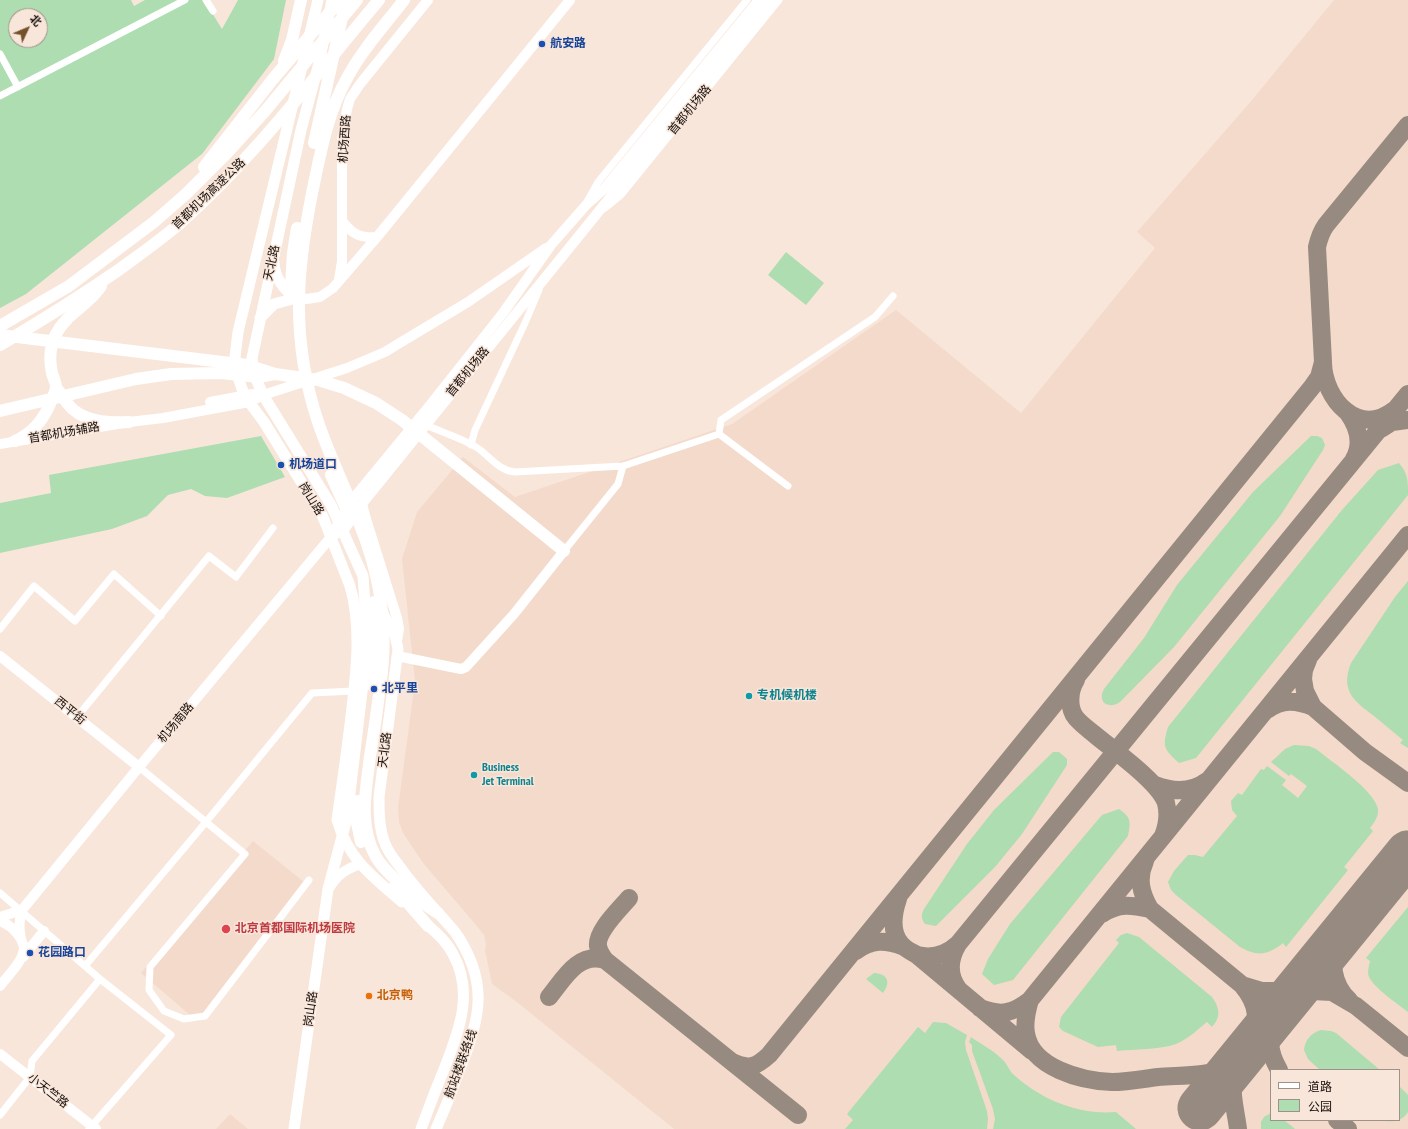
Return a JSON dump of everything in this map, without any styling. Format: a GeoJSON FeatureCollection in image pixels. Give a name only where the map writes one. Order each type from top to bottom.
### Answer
{"type":"FeatureCollection","features":[{"type":"Feature","properties":{"kind":"highway"},"geometry":{"type":"LineString","coordinates":[[273,79],[288,53],[301,0]]}},
{"type":"Feature","properties":{"kind":"highway"},"geometry":{"type":"LineString","coordinates":[[186,194],[205,166],[273,79],[340,0]]}},
{"type":"Feature","properties":{"kind":"highway"},"geometry":{"type":"LineString","coordinates":[[346,0],[297,226],[290,284],[291,335],[299,382],[305,406],[321,450],[357,538],[371,588],[374,609],[375,643],[373,683],[356,818],[360,836],[364,849],[371,862],[438,913]]}},
{"type":"Feature","properties":{"kind":"highway","name":"首都机场高速公路"},"geometry":{"type":"LineString","coordinates":[[0,326],[69,286],[154,222],[186,194],[228,152],[258,119],[357,0]]}},
{"type":"Feature","properties":{"kind":"highway","name":"首都机场高速公路"},"geometry":{"type":"LineString","coordinates":[[0,345],[51,315],[110,276],[144,252],[176,226],[233,172],[280,121],[379,0]]}},
{"type":"Feature","properties":{"kind":"highway"},"geometry":{"type":"LineString","coordinates":[[404,0],[346,78],[330,116],[311,195],[300,262],[298,292],[300,346],[309,391],[326,443],[355,510],[369,548],[376,572],[381,602],[384,630],[383,664],[366,784],[364,811],[366,828],[369,840],[384,872],[428,926]]}},
{"type":"Feature","properties":{"kind":"highway"},"geometry":{"type":"LineString","coordinates":[[110,276],[93,297],[66,320],[57,332],[53,339],[50,360],[56,388],[67,404],[82,415],[103,422],[129,422]]}},
{"type":"Feature","properties":{"kind":"highway"},"geometry":{"type":"LineString","coordinates":[[0,334],[247,365],[275,374],[318,380],[344,388],[376,403],[402,420],[471,474],[564,551]]}},
{"type":"Feature","properties":{"kind":"highway"},"geometry":{"type":"LineString","coordinates":[[0,411],[136,379],[165,375],[187,373],[221,373],[259,377],[275,374]]}},
{"type":"Feature","properties":{"kind":"highway"},"geometry":{"type":"LineString","coordinates":[[15,442],[28,434],[44,417],[50,406],[56,388]]}},
{"type":"Feature","properties":{"kind":"main road","name":"天北路"},"geometry":{"type":"LineString","coordinates":[[247,398],[239,380],[236,368],[236,346],[276,170],[318,0]]}},
{"type":"Feature","properties":{"kind":"main road","name":"天北路"},"geometry":{"type":"LineString","coordinates":[[263,395],[256,381],[252,365],[253,354],[301,130],[319,63],[332,0]]}},
{"type":"Feature","properties":{"kind":"main road"},"geometry":{"type":"LineString","coordinates":[[274,254],[276,275],[289,293],[296,298]]}},
{"type":"Feature","properties":{"kind":"main road"},"geometry":{"type":"LineString","coordinates":[[260,319],[274,304],[296,298]]}},
{"type":"Feature","properties":{"kind":"main road","name":"岗山路"},"geometry":{"type":"LineString","coordinates":[[263,395],[331,505],[341,526]]}},
{"type":"Feature","properties":{"kind":"main road","name":"岗山路"},"geometry":{"type":"LineString","coordinates":[[247,398],[264,422],[323,517],[331,537]]}},
{"type":"Feature","properties":{"kind":"main road","name":"天北路"},"geometry":{"type":"LineString","coordinates":[[341,526],[368,590],[389,624],[397,641],[397,656],[379,797],[381,827],[386,846],[392,857],[438,913]]}},
{"type":"Feature","properties":{"kind":"main road"},"geometry":{"type":"LineString","coordinates":[[331,537],[350,586],[354,606],[356,651],[354,691],[337,820],[348,848],[360,864]]}},
{"type":"Feature","properties":{"kind":"main road","name":"天北路"},"geometry":{"type":"LineString","coordinates":[[342,835],[347,818],[364,675],[366,635],[363,576]]}},
{"type":"Feature","properties":{"kind":"main road","name":"岗山路"},"geometry":{"type":"LineString","coordinates":[[294,1129],[328,890],[342,835]]}},
{"type":"Feature","properties":{"kind":"main road","name":"航站楼联络线"},"geometry":{"type":"LineString","coordinates":[[360,864],[445,942],[457,961],[462,981],[464,1004],[457,1035],[420,1129]]}},
{"type":"Feature","properties":{"kind":"main road","name":"航站楼联络线"},"geometry":{"type":"LineString","coordinates":[[436,1129],[472,1040],[478,1006],[476,977],[471,960],[455,932],[438,913]]}},
{"type":"Feature","properties":{"kind":"street"},"geometry":{"type":"LineString","coordinates":[[0,96],[185,0]]}},
{"type":"Feature","properties":{"kind":"street"},"geometry":{"type":"LineString","coordinates":[[206,0],[213,11]]}},
{"type":"Feature","properties":{"kind":"street","name":"机场西路"},"geometry":{"type":"LineString","coordinates":[[339,280],[342,261],[343,222],[342,140],[350,99],[360,84],[428,0]]}},
{"type":"Feature","properties":{"kind":"street"},"geometry":{"type":"LineString","coordinates":[[296,298],[306,299],[320,297],[333,288],[570,0]]}},
{"type":"Feature","properties":{"kind":"street","name":"首都机场路"},"geometry":{"type":"LineString","coordinates":[[587,204],[598,182],[747,0]]}},
{"type":"Feature","properties":{"kind":"street","name":"首都机场路"},"geometry":{"type":"LineString","coordinates":[[341,526],[348,504],[503,314],[551,245],[587,204],[604,189],[759,0]]}},
{"type":"Feature","properties":{"kind":"street","name":"首都机场路"},"geometry":{"type":"LineString","coordinates":[[341,526],[362,504],[770,0]]}},
{"type":"Feature","properties":{"kind":"street","name":"首都机场路"},"geometry":{"type":"LineString","coordinates":[[596,216],[621,195],[779,0]]}},
{"type":"Feature","properties":{"kind":"street"},"geometry":{"type":"LineString","coordinates":[[0,54],[18,87]]}},
{"type":"Feature","properties":{"kind":"street"},"geometry":{"type":"LineString","coordinates":[[343,222],[350,232],[368,237],[377,236]]}},
{"type":"Feature","properties":{"kind":"street"},"geometry":{"type":"LineString","coordinates":[[551,245],[564,255]]}},
{"type":"Feature","properties":{"kind":"street","name":"首都机场路"},"geometry":{"type":"LineString","coordinates":[[247,398],[254,394],[263,395],[347,368],[384,352],[468,302],[551,245]]}},
{"type":"Feature","properties":{"kind":"street"},"geometry":{"type":"LineString","coordinates":[[471,445],[475,430],[525,323],[543,280]]}},
{"type":"Feature","properties":{"kind":"street"},"geometry":{"type":"LineString","coordinates":[[719,434],[721,420],[875,317],[893,296]]}},
{"type":"Feature","properties":{"kind":"street","name":"首都机场辅路"},"geometry":{"type":"LineString","coordinates":[[0,444],[129,422],[161,413],[247,398]]}},
{"type":"Feature","properties":{"kind":"street"},"geometry":{"type":"LineString","coordinates":[[426,425],[471,445],[509,472],[623,466],[719,434]]}},
{"type":"Feature","properties":{"kind":"street"},"geometry":{"type":"LineString","coordinates":[[719,434],[788,486]]}},
{"type":"Feature","properties":{"kind":"street"},"geometry":{"type":"LineString","coordinates":[[397,656],[461,669],[466,667],[514,614],[618,484],[623,466]]}},
{"type":"Feature","properties":{"kind":"street"},"geometry":{"type":"LineString","coordinates":[[362,504],[397,618],[397,641]]}},
{"type":"Feature","properties":{"kind":"street"},"geometry":{"type":"LineString","coordinates":[[331,537],[341,526]]}},
{"type":"Feature","properties":{"kind":"street"},"geometry":{"type":"LineString","coordinates":[[77,717],[209,556],[236,577],[273,528]]}},
{"type":"Feature","properties":{"kind":"street","name":"机场南路"},"geometry":{"type":"LineString","coordinates":[[22,910],[331,537]]}},
{"type":"Feature","properties":{"kind":"street"},"geometry":{"type":"LineString","coordinates":[[0,630],[34,586],[75,621],[114,574],[161,616]]}},
{"type":"Feature","properties":{"kind":"street","name":"西平街"},"geometry":{"type":"LineString","coordinates":[[0,656],[139,767]]}},
{"type":"Feature","properties":{"kind":"street"},"geometry":{"type":"LineString","coordinates":[[85,966],[312,693],[354,691]]}},
{"type":"Feature","properties":{"kind":"street"},"geometry":{"type":"LineString","coordinates":[[139,767],[245,854],[150,967],[149,990],[164,1011],[184,1019],[205,1016],[309,880]]}},
{"type":"Feature","properties":{"kind":"street","name":"岗山路"},"geometry":{"type":"LineString","coordinates":[[328,890],[340,874],[349,868],[360,864]]}},
{"type":"Feature","properties":{"kind":"street"},"geometry":{"type":"LineString","coordinates":[[0,893],[22,910],[100,979],[171,1035],[92,1128]]}},
{"type":"Feature","properties":{"kind":"street"},"geometry":{"type":"LineString","coordinates":[[0,917],[22,910]]}},
{"type":"Feature","properties":{"kind":"street"},"geometry":{"type":"LineString","coordinates":[[19,961],[24,946],[21,939],[20,926],[22,910]]}},
{"type":"Feature","properties":{"kind":"street"},"geometry":{"type":"LineString","coordinates":[[0,921],[8,925],[21,939]]}},
{"type":"Feature","properties":{"kind":"street"},"geometry":{"type":"LineString","coordinates":[[0,986],[44,931]]}},
{"type":"Feature","properties":{"kind":"street"},"geometry":{"type":"LineString","coordinates":[[0,1115],[30,1077],[32,1061],[100,979]]}},
{"type":"Feature","properties":{"kind":"street"},"geometry":{"type":"LineString","coordinates":[[154,1021],[164,1011]]}},
{"type":"Feature","properties":{"kind":"street","name":"小天竺路"},"geometry":{"type":"LineString","coordinates":[[0,1054],[92,1128]]}},
{"type":"Feature","properties":{"kind":"shaded area"},"geometry":{"type":"Polygon","coordinates":[[[1334,0],[1408,0],[1408,1129],[674,1129],[518,1003],[492,984],[485,950],[486,944],[484,935],[423,863],[403,833],[399,822],[398,808],[415,681],[402,559],[417,512],[463,457],[515,497],[732,424],[896,310],[1021,413],[1155,248],[1137,232],[1252,100],[1334,0]]]}},
{"type":"Feature","properties":{"kind":"shaded area","name":"北京首都国际机场医院"},"geometry":{"type":"Polygon","coordinates":[[[253,841],[309,886],[198,1022],[141,973],[253,841]]]}},
{"type":"Feature","properties":{"kind":"shaded area"},"geometry":{"type":"Polygon","coordinates":[[[230,1114],[248,1129],[216,1129],[230,1114]]]}},
{"type":"Feature","properties":{"kind":"green space"},"geometry":{"type":"Polygon","coordinates":[[[0,0],[131,0],[134,6],[145,0],[204,0],[222,29],[238,0],[286,0],[274,59],[202,154],[26,294],[0,308],[0,0]]]}},
{"type":"Feature","properties":{"kind":"green space"},"geometry":{"type":"Polygon","coordinates":[[[786,252],[824,283],[806,305],[768,275],[786,252]]]}},
{"type":"Feature","properties":{"kind":"green space"},"geometry":{"type":"Polygon","coordinates":[[[261,436],[285,477],[227,498],[205,496],[191,489],[168,495],[147,516],[112,529],[0,553],[0,503],[51,493],[49,475],[261,436]]]}},
{"type":"Feature","properties":{"kind":"green space"},"geometry":{"type":"Polygon","coordinates":[[[1311,436],[1322,438],[1325,445],[1280,516],[1174,647],[1120,702],[1111,705],[1105,703],[1102,698],[1104,689],[1144,638],[1177,585],[1253,492],[1311,436]]]}},
{"type":"Feature","properties":{"kind":"green space"},"geometry":{"type":"Polygon","coordinates":[[[1399,463],[1407,478],[1408,495],[1196,758],[1179,763],[1167,751],[1165,739],[1168,727],[1342,510],[1378,470],[1399,463]]]}},
{"type":"Feature","properties":{"kind":"green space"},"geometry":{"type":"Polygon","coordinates":[[[1408,581],[1408,748],[1400,743],[1403,740],[1355,700],[1348,688],[1347,681],[1351,663],[1395,597],[1408,581]]]}},
{"type":"Feature","properties":{"kind":"green space"},"geometry":{"type":"Polygon","coordinates":[[[1294,745],[1309,746],[1316,749],[1352,777],[1369,793],[1378,809],[1378,814],[1375,822],[1370,828],[1373,831],[1344,867],[1348,870],[1286,947],[1283,943],[1267,952],[1257,953],[1240,947],[1176,895],[1171,890],[1168,882],[1174,871],[1188,855],[1203,857],[1237,816],[1232,810],[1231,801],[1238,793],[1242,795],[1261,769],[1264,770],[1267,766],[1286,780],[1282,785],[1298,798],[1307,786],[1291,774],[1289,776],[1271,762],[1285,749],[1294,745]]]}},
{"type":"Feature","properties":{"kind":"green space"},"geometry":{"type":"Polygon","coordinates":[[[1053,752],[1059,752],[1067,759],[1067,765],[1022,834],[995,867],[936,926],[925,924],[922,916],[924,909],[967,844],[994,810],[1053,752]]]}},
{"type":"Feature","properties":{"kind":"green space"},"geometry":{"type":"Polygon","coordinates":[[[1119,809],[1128,817],[1130,823],[1128,836],[1013,980],[994,985],[982,974],[988,959],[1010,924],[1102,815],[1119,809]]]}},
{"type":"Feature","properties":{"kind":"green space"},"geometry":{"type":"Polygon","coordinates":[[[1408,907],[1408,1012],[1372,982],[1368,973],[1370,961],[1366,958],[1408,907]]]}},
{"type":"Feature","properties":{"kind":"green space"},"geometry":{"type":"Polygon","coordinates":[[[1127,933],[1139,937],[1212,997],[1217,1005],[1218,1016],[1212,1027],[1207,1022],[1184,1040],[1169,1046],[1117,1051],[1116,1045],[1098,1047],[1063,1031],[1059,1027],[1061,1017],[1119,943],[1116,940],[1121,935],[1127,933]]]}},
{"type":"Feature","properties":{"kind":"green space"},"geometry":{"type":"Polygon","coordinates":[[[874,973],[882,975],[887,979],[887,985],[883,993],[866,979],[874,973]]]}},
{"type":"Feature","properties":{"kind":"green space"},"geometry":{"type":"Polygon","coordinates":[[[933,1022],[946,1023],[967,1035],[965,1042],[966,1050],[987,1111],[987,1129],[845,1129],[853,1120],[847,1114],[918,1027],[925,1033],[933,1022]]]}},
{"type":"Feature","properties":{"kind":"green space"},"geometry":{"type":"Polygon","coordinates":[[[1321,1030],[1336,1033],[1379,1069],[1319,1069],[1308,1059],[1304,1050],[1309,1037],[1321,1030]]]}},
{"type":"Feature","properties":{"kind":"green space"},"geometry":{"type":"Polygon","coordinates":[[[971,1037],[1005,1062],[1012,1073],[1036,1092],[1061,1104],[1074,1108],[1088,1111],[1116,1112],[1136,1129],[993,1129],[995,1119],[993,1109],[972,1051],[972,1045],[969,1042],[971,1037]]]}},
{"type":"Feature","properties":{"kind":"green space"},"geometry":{"type":"Polygon","coordinates":[[[1400,1087],[1408,1095],[1408,1112],[1400,1119],[1400,1087]]]}},
{"type":"Feature","properties":{"kind":"green space"},"geometry":{"type":"Polygon","coordinates":[[[1270,1114],[1270,1121],[1285,1121],[1295,1129],[1261,1129],[1261,1122],[1264,1117],[1270,1114]]]}},
{"type":"Feature","properties":{"kind":"taxiway"},"geometry":{"type":"LineString","coordinates":[[732,1062],[743,1066],[752,1066],[756,1065],[769,1055],[1312,387],[1319,377],[1323,362],[1317,247],[1320,235],[1326,225],[1408,125]]}},
{"type":"Feature","properties":{"kind":"taxiway"},"geometry":{"type":"LineString","coordinates":[[1323,363],[1329,389],[1336,401],[1345,410],[1356,417],[1368,420],[1381,417],[1394,410]]}},
{"type":"Feature","properties":{"kind":"taxiway"},"geometry":{"type":"LineString","coordinates":[[958,944],[1408,394]]}},
{"type":"Feature","properties":{"kind":"taxiway"},"geometry":{"type":"LineString","coordinates":[[1348,413],[1357,429],[1359,441],[1357,453],[1354,459]]}},
{"type":"Feature","properties":{"kind":"taxiway"},"geometry":{"type":"LineString","coordinates":[[1381,429],[1392,422],[1408,420]]}},
{"type":"Feature","properties":{"kind":"taxiway"},"geometry":{"type":"LineString","coordinates":[[980,1008],[987,1011],[1000,1013],[1012,1011],[1030,1000],[1408,535]]}},
{"type":"Feature","properties":{"kind":"taxiway"},"geometry":{"type":"LineString","coordinates":[[1308,660],[1304,670],[1303,679],[1305,691],[1313,707],[1365,752],[1408,783]]}},
{"type":"Feature","properties":{"kind":"taxiway"},"geometry":{"type":"LineString","coordinates":[[1076,680],[1070,699],[1073,714],[1085,726],[1145,776],[1162,795],[1166,803],[1167,812],[1163,836]]}},
{"type":"Feature","properties":{"kind":"taxiway"},"geometry":{"type":"LineString","coordinates":[[1267,710],[1284,702],[1301,703],[1313,707]]}},
{"type":"Feature","properties":{"kind":"taxiway"},"geometry":{"type":"LineString","coordinates":[[1155,785],[1168,789],[1182,790],[1195,788],[1207,781]]}},
{"type":"Feature","properties":{"kind":"taxiway"},"geometry":{"type":"LineString","coordinates":[[1145,861],[1141,874],[1141,886],[1142,892],[1150,909],[1242,985],[1262,991],[1280,991],[1306,979]]}},
{"type":"Feature","properties":{"kind":"taxiway"},"geometry":{"type":"LineString","coordinates":[[629,898],[609,920],[598,940],[598,946],[605,960],[798,1115]]}},
{"type":"Feature","properties":{"kind":"taxiway"},"geometry":{"type":"LineString","coordinates":[[898,899],[894,917],[894,928],[895,934],[901,944],[917,955],[1032,1051]]}},
{"type":"Feature","properties":{"kind":"taxiway"},"geometry":{"type":"LineString","coordinates":[[1102,914],[1108,910],[1125,906],[1150,909]]}},
{"type":"Feature","properties":{"kind":"taxiway"},"geometry":{"type":"LineString","coordinates":[[1348,927],[1336,947],[1333,964],[1339,987],[1349,1000]]}},
{"type":"Feature","properties":{"kind":"taxiway"},"geometry":{"type":"LineString","coordinates":[[856,951],[867,944],[879,942],[902,946]]}},
{"type":"Feature","properties":{"kind":"taxiway"},"geometry":{"type":"LineString","coordinates":[[917,955],[928,957],[939,955],[949,951],[958,944],[951,961],[951,973],[955,985],[959,990]]}},
{"type":"Feature","properties":{"kind":"taxiway"},"geometry":{"type":"LineString","coordinates":[[549,997],[566,975],[579,963],[595,958],[605,960]]}},
{"type":"Feature","properties":{"kind":"taxiway"},"geometry":{"type":"LineString","coordinates":[[1242,985],[1252,1001],[1256,1014],[1256,1022],[1250,1047]]}},
{"type":"Feature","properties":{"kind":"taxiway"},"geometry":{"type":"LineString","coordinates":[[1286,1004],[1303,993],[1312,991],[1332,992],[1356,1006],[1408,1048]]}},
{"type":"Feature","properties":{"kind":"taxiway"},"geometry":{"type":"LineString","coordinates":[[1030,1000],[1025,1025],[1026,1033],[1030,1045],[1037,1055],[1047,1064],[1087,1079],[1118,1082],[1202,1074],[1227,1067],[1244,1054]]}},
{"type":"Feature","properties":{"kind":"taxiway"},"geometry":{"type":"LineString","coordinates":[[1275,1017],[1271,1032],[1270,1044],[1272,1056],[1278,1069]]}},
{"type":"Feature","properties":{"kind":"taxiway"},"geometry":{"type":"LineString","coordinates":[[1238,1129],[1233,1095],[1233,1082],[1236,1070],[1244,1055]]}},
{"type":"Feature","properties":{"kind":"taxiway"},"geometry":{"type":"LineString","coordinates":[[1338,1121],[1348,1129]]}},
{"type":"Feature","properties":{"kind":"runway"},"geometry":{"type":"LineString","coordinates":[[1200,1108],[1408,853]]}},
{"type":"Feature","properties":{"kind":"place","name":"航安路"},"geometry":{"type":"Point","coordinates":[542,44]}},
{"type":"Feature","properties":{"kind":"place","name":"机场道口"},"geometry":{"type":"Point","coordinates":[281,465]}},
{"type":"Feature","properties":{"kind":"place","name":"北平里"},"geometry":{"type":"Point","coordinates":[374,689]}},
{"type":"Feature","properties":{"kind":"place","name":"专机候机楼"},"geometry":{"type":"Point","coordinates":[749,696]}},
{"type":"Feature","properties":{"kind":"place","name":"Business Jet Terminal"},"geometry":{"type":"Point","coordinates":[474,775]}},
{"type":"Feature","properties":{"kind":"place","name":"北京首都国际机场医院"},"geometry":{"type":"Point","coordinates":[226,929]}},
{"type":"Feature","properties":{"kind":"place","name":"花园路口"},"geometry":{"type":"Point","coordinates":[30,953]}},
{"type":"Feature","properties":{"kind":"place","name":"北京鸭"},"geometry":{"type":"Point","coordinates":[369,996]}}]}
